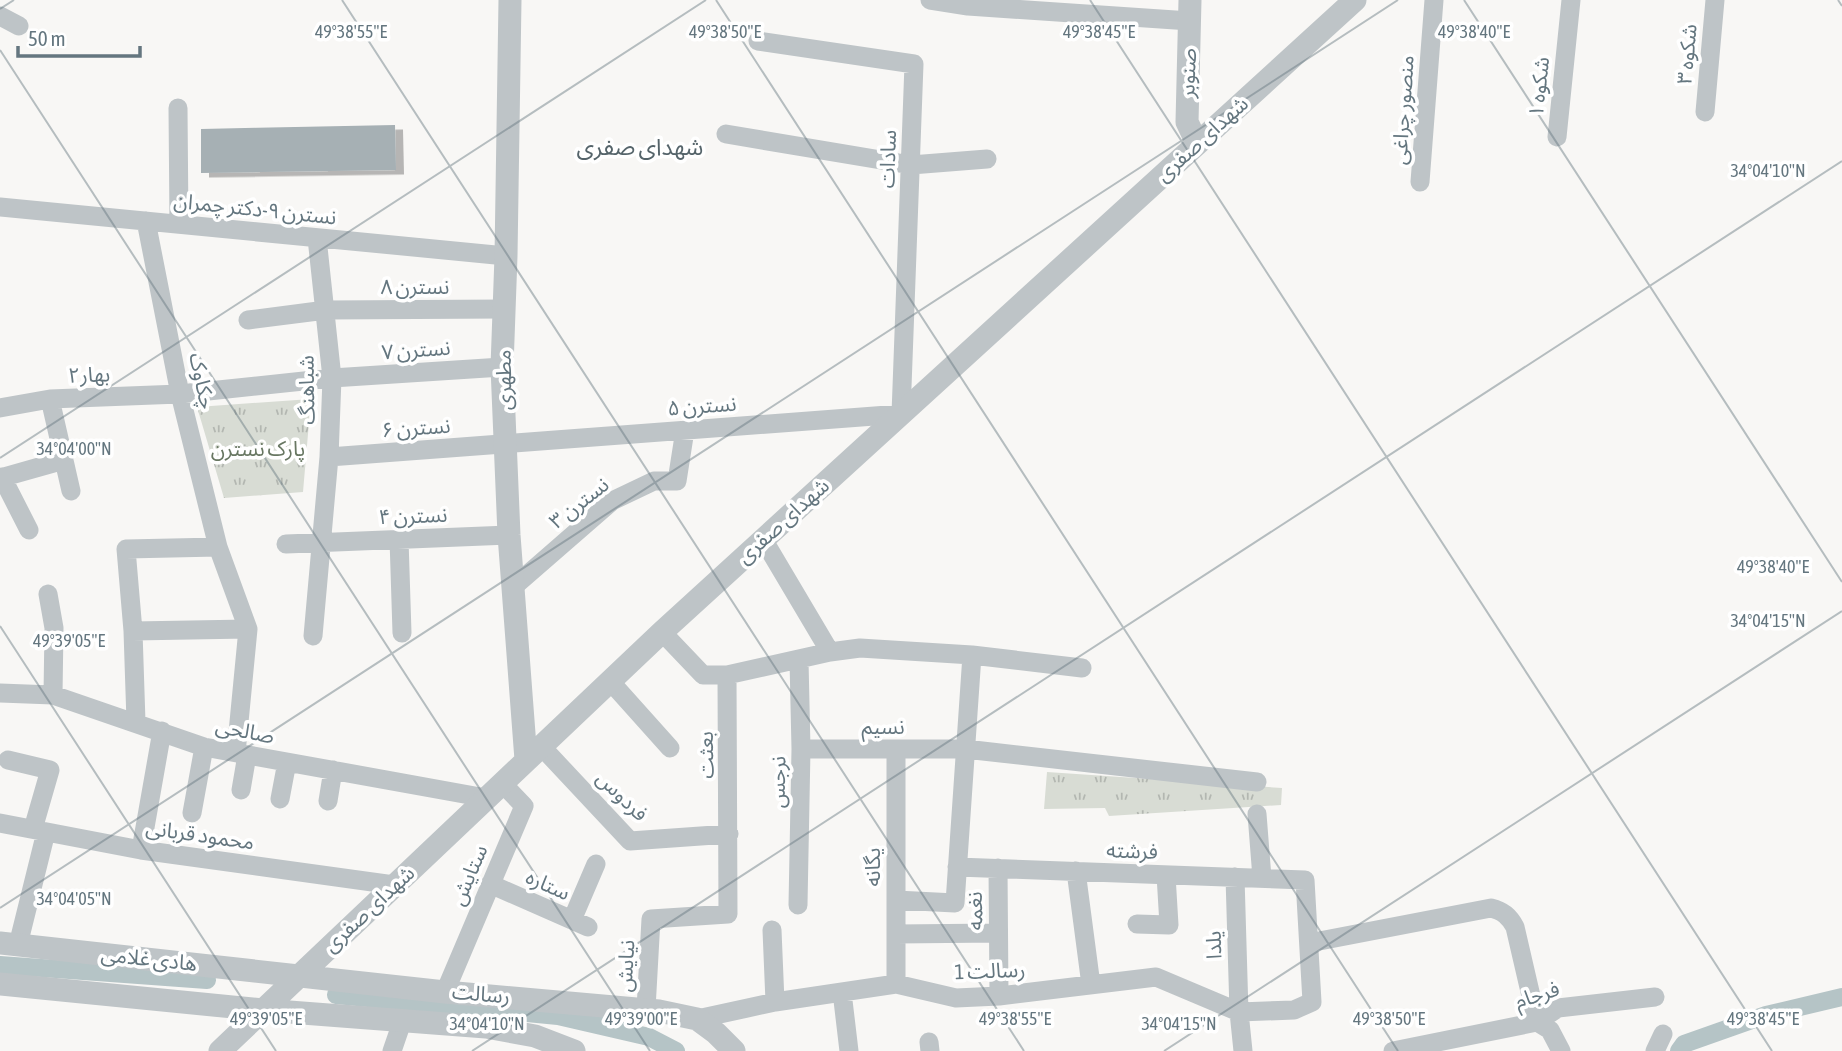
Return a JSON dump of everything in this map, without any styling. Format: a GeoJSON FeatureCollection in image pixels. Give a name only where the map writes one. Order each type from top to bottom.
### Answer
{"type":"FeatureCollection","features":[{"type":"Feature","properties":{"kind":"street","name":"مطهری"},"geometry":{"type":"LineString","coordinates":[[510,0],[502,367],[512,588],[534,753]]}},
{"type":"Feature","properties":{"kind":"street"},"geometry":{"type":"LineString","coordinates":[[930,0],[1190,10]]}},
{"type":"Feature","properties":{"kind":"street","name":"شهدای صفری"},"geometry":{"type":"LineString","coordinates":[[220,1051],[662,632],[1355,0]]}},
{"type":"Feature","properties":{"kind":"street","name":"منصور چراغی"},"geometry":{"type":"LineString","coordinates":[[1420,181],[1433,0]]}},
{"type":"Feature","properties":{"kind":"street","name":"شکوه ۱"},"geometry":{"type":"LineString","coordinates":[[1557,137],[1571,0]]}},
{"type":"Feature","properties":{"kind":"street","name":"شکوه ۳"},"geometry":{"type":"LineString","coordinates":[[1705,111],[1714,0]]}},
{"type":"Feature","properties":{"kind":"street","name":"صنوبر"},"geometry":{"type":"LineString","coordinates":[[1190,10],[1186,122],[1197,143]]}},
{"type":"Feature","properties":{"kind":"street"},"geometry":{"type":"LineString","coordinates":[[0,16],[19,26]]}},
{"type":"Feature","properties":{"kind":"street","name":"سادات"},"geometry":{"type":"LineString","coordinates":[[758,41],[914,64],[901,414]]}},
{"type":"Feature","properties":{"kind":"street"},"geometry":{"type":"LineString","coordinates":[[178,108],[179,224]]}},
{"type":"Feature","properties":{"kind":"street"},"geometry":{"type":"LineString","coordinates":[[726,134],[911,165],[987,159]]}},
{"type":"Feature","properties":{"kind":"street","name":"نسترن ۹-دکتر چمران"},"geometry":{"type":"LineString","coordinates":[[0,207],[506,256]]}},
{"type":"Feature","properties":{"kind":"street","name":"چکاوک"},"geometry":{"type":"LineString","coordinates":[[146,221],[180,394],[218,547],[248,629]]}},
{"type":"Feature","properties":{"kind":"street","name":"شباهنگ"},"geometry":{"type":"LineString","coordinates":[[313,636],[330,457],[332,378],[317,238]]}},
{"type":"Feature","properties":{"kind":"street","name":"نسترن ۸"},"geometry":{"type":"LineString","coordinates":[[248,320],[326,310],[505,309]]}},
{"type":"Feature","properties":{"kind":"street","name":"نسترن ۷"},"geometry":{"type":"LineString","coordinates":[[180,394],[332,378],[502,367]]}},
{"type":"Feature","properties":{"kind":"street","name":"بهار۲"},"geometry":{"type":"LineString","coordinates":[[0,408],[50,399],[180,394]]}},
{"type":"Feature","properties":{"kind":"street"},"geometry":{"type":"LineString","coordinates":[[50,399],[71,491]]}},
{"type":"Feature","properties":{"kind":"street","name":"نسترن ۵"},"geometry":{"type":"LineString","coordinates":[[505,444],[901,414]]}},
{"type":"Feature","properties":{"kind":"street","name":"نسترن ۳"},"geometry":{"type":"LineString","coordinates":[[512,588],[612,501],[654,481],[677,481],[685,430]]}},
{"type":"Feature","properties":{"kind":"street","name":"نسترن ۶"},"geometry":{"type":"LineString","coordinates":[[330,457],[505,444]]}},
{"type":"Feature","properties":{"kind":"street"},"geometry":{"type":"LineString","coordinates":[[29,530],[1,477],[64,460]]}},
{"type":"Feature","properties":{"kind":"street","name":"نسترن ۴"},"geometry":{"type":"LineString","coordinates":[[286,544],[509,534]]}},
{"type":"Feature","properties":{"kind":"street"},"geometry":{"type":"LineString","coordinates":[[400,539],[402,633]]}},
{"type":"Feature","properties":{"kind":"street"},"geometry":{"type":"LineString","coordinates":[[763,539],[830,652]]}},
{"type":"Feature","properties":{"kind":"street"},"geometry":{"type":"LineString","coordinates":[[136,722],[133,631],[126,549],[218,547]]}},
{"type":"Feature","properties":{"kind":"street"},"geometry":{"type":"LineString","coordinates":[[48,594],[54,628],[53,695]]}},
{"type":"Feature","properties":{"kind":"street"},"geometry":{"type":"LineString","coordinates":[[133,631],[248,629],[241,790]]}},
{"type":"Feature","properties":{"kind":"street"},"geometry":{"type":"LineString","coordinates":[[662,632],[703,674],[727,676],[830,652],[860,648],[972,655],[1082,668]]}},
{"type":"Feature","properties":{"kind":"street"},"geometry":{"type":"LineString","coordinates":[[896,900],[955,903],[972,655]]}},
{"type":"Feature","properties":{"kind":"street","name":"نرجس"},"geometry":{"type":"LineString","coordinates":[[798,905],[801,749],[799,660]]}},
{"type":"Feature","properties":{"kind":"street","name":"بعثت"},"geometry":{"type":"LineString","coordinates":[[727,676],[729,914]]}},
{"type":"Feature","properties":{"kind":"street"},"geometry":{"type":"LineString","coordinates":[[610,681],[670,748]]}},
{"type":"Feature","properties":{"kind":"street","name":"صالحی"},"geometry":{"type":"LineString","coordinates":[[0,693],[53,695],[204,747],[333,771],[494,791]]}},
{"type":"Feature","properties":{"kind":"street"},"geometry":{"type":"LineString","coordinates":[[141,850],[162,731]]}},
{"type":"Feature","properties":{"kind":"street"},"geometry":{"type":"LineString","coordinates":[[192,813],[204,747]]}},
{"type":"Feature","properties":{"kind":"street","name":"نسیم"},"geometry":{"type":"LineString","coordinates":[[801,749],[965,749],[1257,782]]}},
{"type":"Feature","properties":{"kind":"street","name":"یگانه"},"geometry":{"type":"LineString","coordinates":[[896,750],[896,984]]}},
{"type":"Feature","properties":{"kind":"street","name":"فردوس"},"geometry":{"type":"LineString","coordinates":[[534,753],[630,841],[729,834]]}},
{"type":"Feature","properties":{"kind":"street"},"geometry":{"type":"LineString","coordinates":[[8,760],[50,770],[40,831],[9,944],[8,984]]}},
{"type":"Feature","properties":{"kind":"street"},"geometry":{"type":"LineString","coordinates":[[280,799],[288,762]]}},
{"type":"Feature","properties":{"kind":"street"},"geometry":{"type":"LineString","coordinates":[[328,801],[333,771]]}},
{"type":"Feature","properties":{"kind":"street","name":"ستایش"},"geometry":{"type":"LineString","coordinates":[[444,992],[524,806],[494,791]]}},
{"type":"Feature","properties":{"kind":"street"},"geometry":{"type":"LineString","coordinates":[[1257,814],[1262,878]]}},
{"type":"Feature","properties":{"kind":"street","name":"محمود قربانی"},"geometry":{"type":"LineString","coordinates":[[0,823],[141,850],[394,885]]}},
{"type":"Feature","properties":{"kind":"street","name":"ستاره"},"geometry":{"type":"LineString","coordinates":[[490,884],[580,924],[596,864]]}},
{"type":"Feature","properties":{"kind":"street","name":"فرشته"},"geometry":{"type":"LineString","coordinates":[[957,867],[1305,880],[1309,943]]}},
{"type":"Feature","properties":{"kind":"street","name":"نغمه"},"geometry":{"type":"LineString","coordinates":[[998,868],[999,996]]}},
{"type":"Feature","properties":{"kind":"street"},"geometry":{"type":"LineString","coordinates":[[1076,871],[1091,985]]}},
{"type":"Feature","properties":{"kind":"street"},"geometry":{"type":"LineString","coordinates":[[1137,924],[1169,925],[1166,874]]}},
{"type":"Feature","properties":{"kind":"street","name":"یلدا"},"geometry":{"type":"LineString","coordinates":[[1235,877],[1239,1012],[1243,1051]]}},
{"type":"Feature","properties":{"kind":"street"},"geometry":{"type":"LineString","coordinates":[[1239,1012],[1294,1010],[1312,1002],[1309,943],[1491,908],[1508,916],[1515,927],[1537,1022],[1550,1030],[1561,1051]]}},
{"type":"Feature","properties":{"kind":"street","name":"نیایش"},"geometry":{"type":"LineString","coordinates":[[646,1009],[651,919],[729,914]]}},
{"type":"Feature","properties":{"kind":"street"},"geometry":{"type":"LineString","coordinates":[[772,930],[775,1002]]}},
{"type":"Feature","properties":{"kind":"street"},"geometry":{"type":"LineString","coordinates":[[896,934],[998,933]]}},
{"type":"Feature","properties":{"kind":"street","name":"هادی غلامی"},"geometry":{"type":"LineString","coordinates":[[9,944],[299,976]]}},
{"type":"Feature","properties":{"kind":"street","name":"رسالت"},"geometry":{"type":"LineString","coordinates":[[299,976],[444,992],[646,1009],[697,1019],[734,1051]]}},
{"type":"Feature","properties":{"kind":"street","name":"رسالت 1"},"geometry":{"type":"LineString","coordinates":[[697,1019],[775,1002],[896,984],[956,998],[999,996],[1156,977],[1239,1012]]}},
{"type":"Feature","properties":{"kind":"street","name":"هادی غلامی"},"geometry":{"type":"LineString","coordinates":[[8,984],[263,1010]]}},
{"type":"Feature","properties":{"kind":"street"},"geometry":{"type":"LineString","coordinates":[[842,992],[849,1051]]}},
{"type":"Feature","properties":{"kind":"street","name":"فرجام"},"geometry":{"type":"LineString","coordinates":[[1393,1051],[1537,1022],[1558,1008],[1655,997]]}},
{"type":"Feature","properties":{"kind":"street","name":"رسالت"},"geometry":{"type":"LineString","coordinates":[[263,1010],[486,1027],[535,1036],[574,1051]]}},
{"type":"Feature","properties":{"kind":"street"},"geometry":{"type":"LineString","coordinates":[[392,1051],[402,1022]]}},
{"type":"Feature","properties":{"kind":"green space","name":"پارک نسترن"},"geometry":{"type":"Polygon","coordinates":[[[311,399],[303,492],[224,498],[197,407],[311,399]]]}},
{"type":"Feature","properties":{"kind":"green space"},"geometry":{"type":"Polygon","coordinates":[[[1047,772],[1282,788],[1281,805],[1109,816],[1105,808],[1044,809],[1047,772]]]}},
{"type":"Feature","properties":{"kind":"building"},"geometry":{"type":"Polygon","coordinates":[[[395,125],[396,170],[201,173],[201,129],[395,125]]]}},
{"type":"Feature","properties":{"kind":"waterway"},"geometry":{"type":"LineString","coordinates":[[0,965],[207,980]]}},
{"type":"Feature","properties":{"kind":"waterway"},"geometry":{"type":"LineString","coordinates":[[336,995],[558,1016],[649,1037],[676,1051]]}},
{"type":"Feature","properties":{"kind":"waterway"},"geometry":{"type":"LineString","coordinates":[[1679,1051],[1684,1044],[1766,1015],[1842,997]]}},
{"type":"Feature","properties":{"kind":"district","name":"شهدای صفری"},"geometry":{"type":"Point","coordinates":[640,147]}}]}
